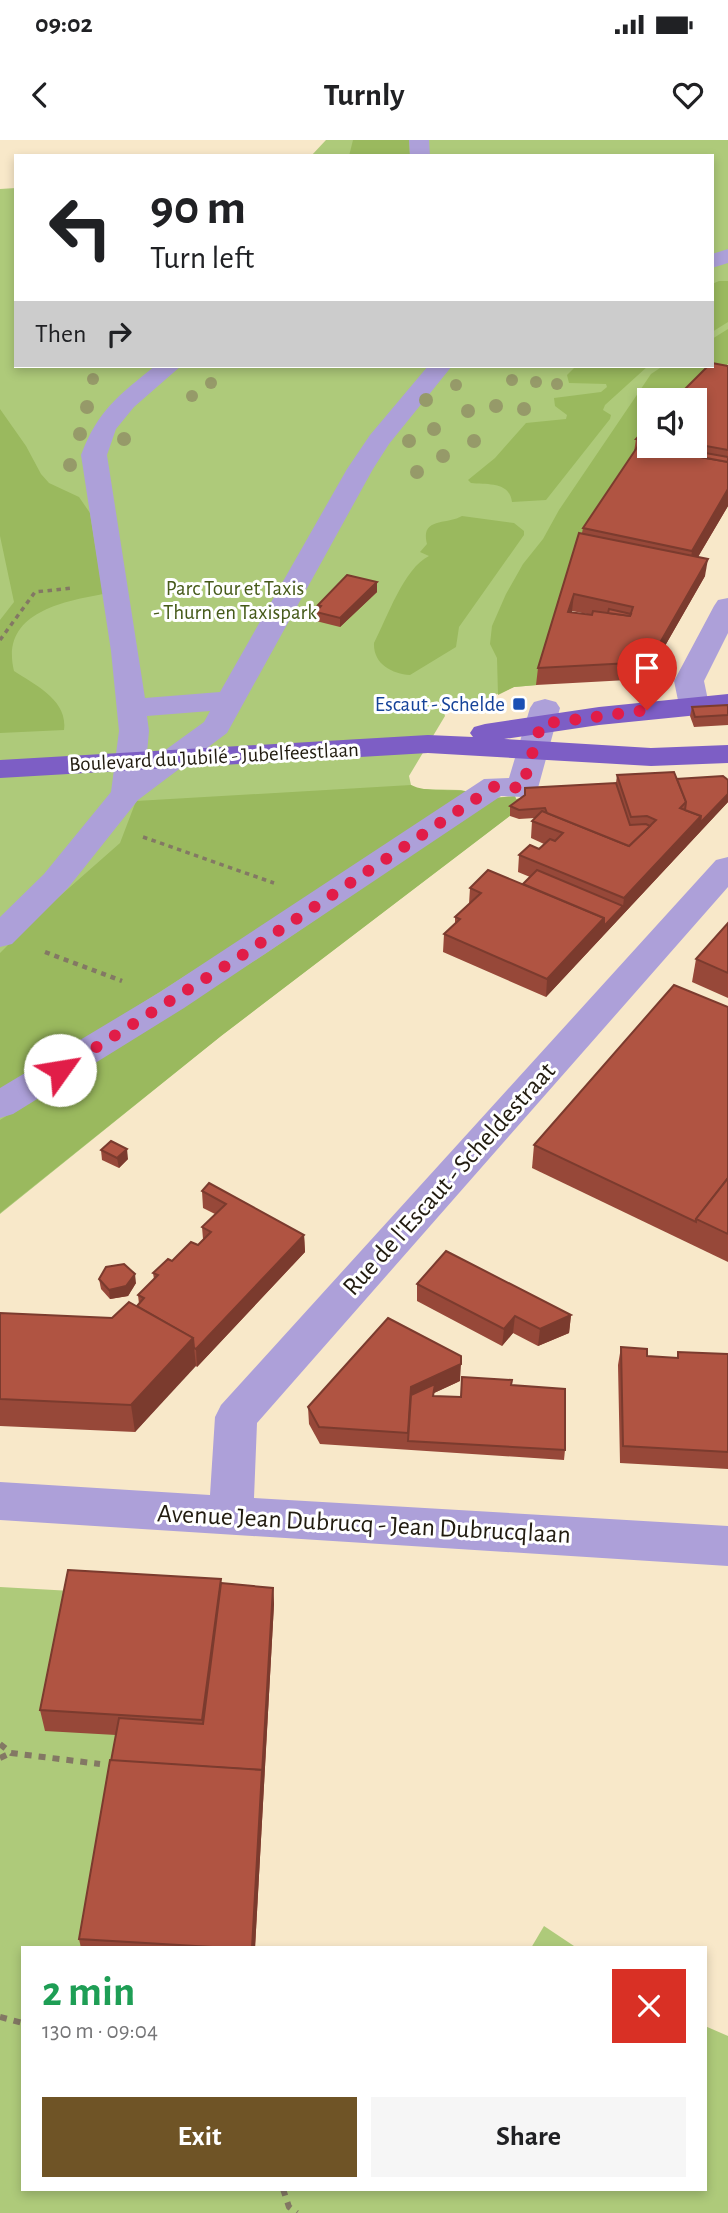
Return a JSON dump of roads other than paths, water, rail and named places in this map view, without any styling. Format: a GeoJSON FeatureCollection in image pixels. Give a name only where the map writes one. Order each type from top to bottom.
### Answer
{"type":"FeatureCollection","features":[{"type":"Feature","properties":{"kind":"main road","name":"Boulevard du Jubilé - Jubelfeestlaan"},"geometry":{"type":"LineString","coordinates":[[0,769],[428,744],[694,705],[728,703]]}},
{"type":"Feature","properties":{"kind":"main road","name":"Boulevard du Jubilé - Jubelfeestlaan"},"geometry":{"type":"LineString","coordinates":[[539,728],[651,757],[728,754]]}},
{"type":"Feature","properties":{"kind":"street"},"geometry":{"type":"LineString","coordinates":[[127,793],[134,731],[94,454],[104,428],[125,401],[166,368]]}},
{"type":"Feature","properties":{"kind":"street"},"geometry":{"type":"LineString","coordinates":[[0,936],[56,881],[127,793],[216,727],[314,547],[360,469],[379,440],[438,368]]}},
{"type":"Feature","properties":{"kind":"street"},"geometry":{"type":"LineString","coordinates":[[694,705],[689,681],[728,606]]}},
{"type":"Feature","properties":{"kind":"street"},"geometry":{"type":"LineString","coordinates":[[131,708],[232,700]]}},
{"type":"Feature","properties":{"kind":"street"},"geometry":{"type":"LineString","coordinates":[[0,1105],[172,1000],[495,786],[522,788],[539,728]]}},
{"type":"Feature","properties":{"kind":"street","name":"Rue de l'Escaut - Scheldestraat"},"geometry":{"type":"LineString","coordinates":[[231,1515],[236,1417],[728,867]]}},
{"type":"Feature","properties":{"kind":"street","name":"Avenue Jean Dubrucq - Jean Dubrucqlaan"},"geometry":{"type":"LineString","coordinates":[[0,1501],[160,1513],[231,1515],[728,1546]]}},
{"type":"Feature","properties":{"kind":"place","name":"Escaut - Schelde"},"geometry":{"type":"Point","coordinates":[519,704]}},
{"type":"Feature","properties":{"kind":"park label","name":"Parc Tour et Taxis - Thurn en Taxispark"},"geometry":{"type":"Point","coordinates":[235,600]}}]}
